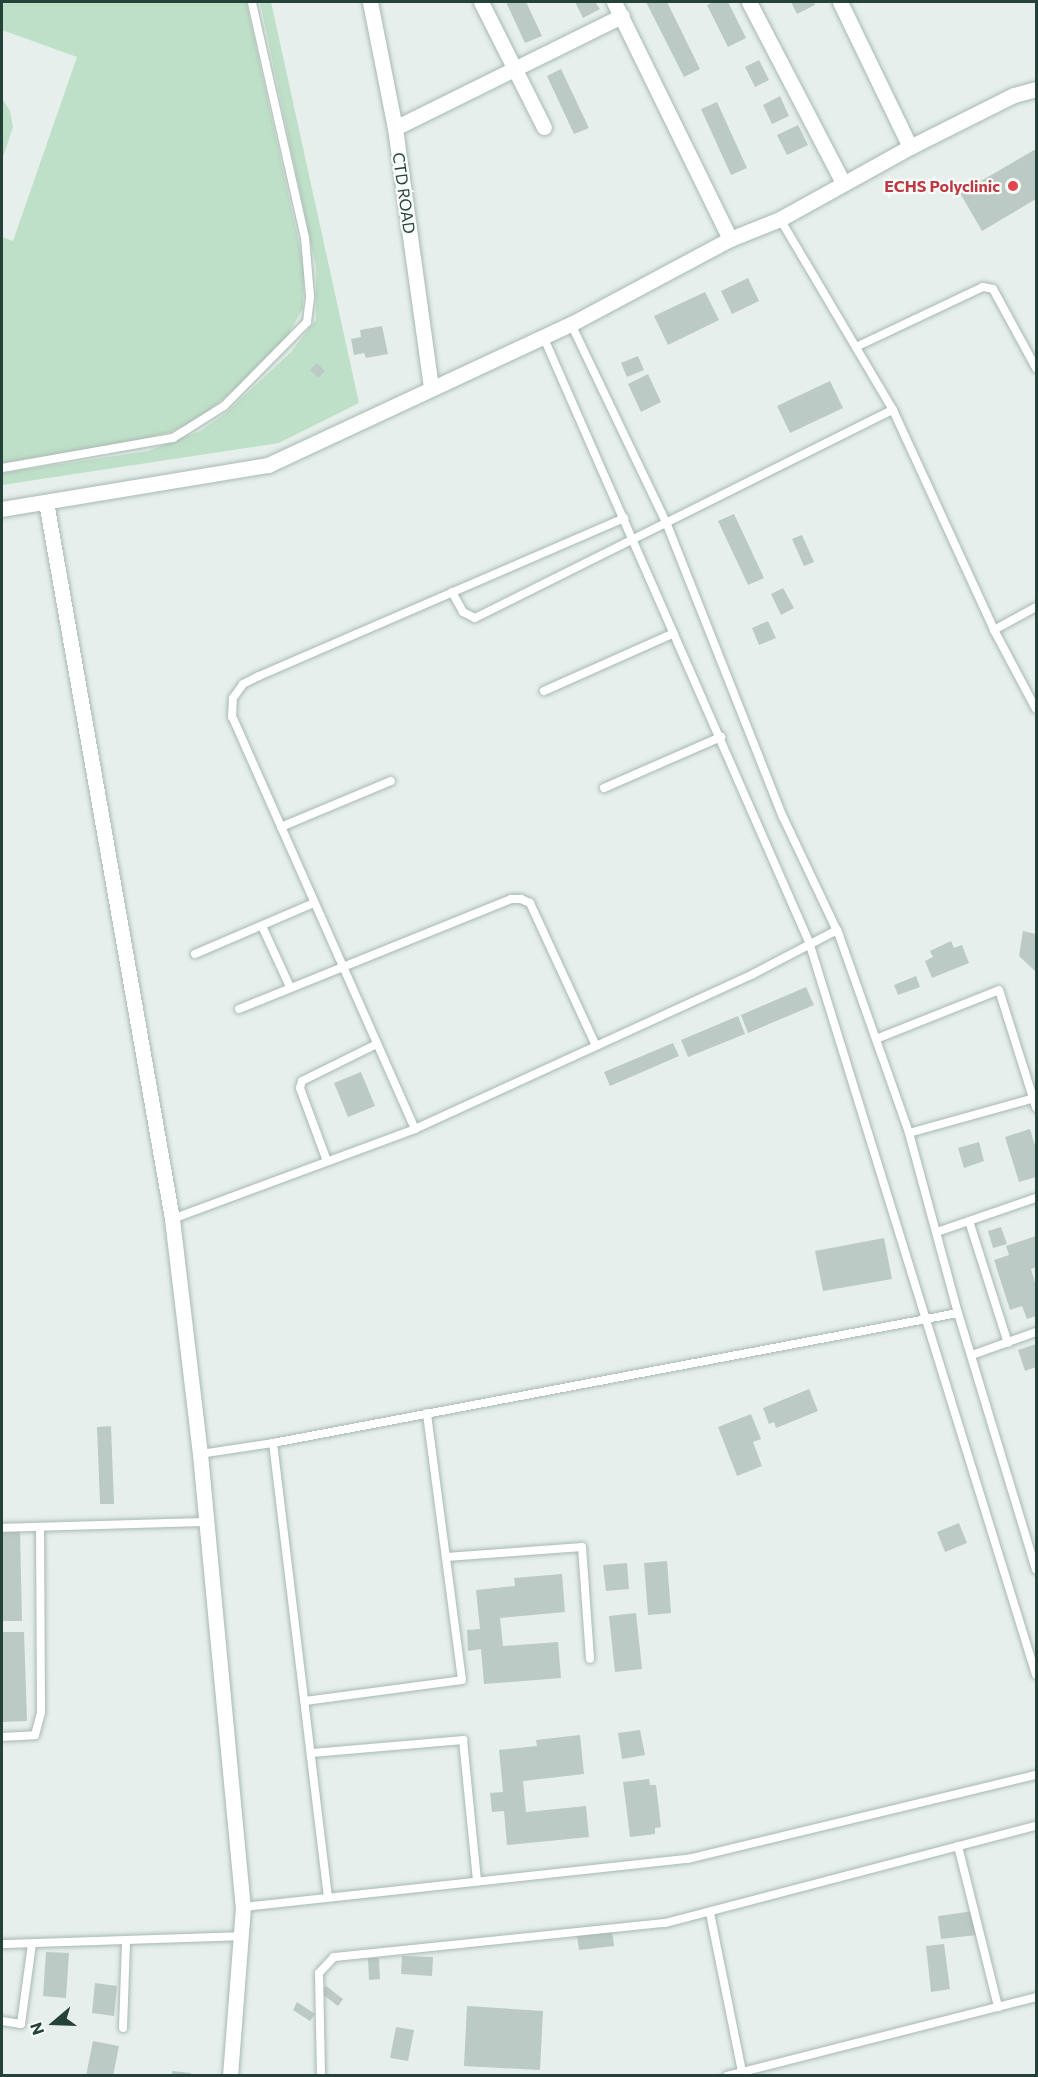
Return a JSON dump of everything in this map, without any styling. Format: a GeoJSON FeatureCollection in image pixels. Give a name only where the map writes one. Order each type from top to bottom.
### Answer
{"type":"FeatureCollection","features":[{"type":"Feature","properties":{"kind":"street","name":"CTD ROAD"},"geometry":{"type":"LineString","coordinates":[[370,2],[395,128],[431,386]]}},
{"type":"Feature","properties":{"kind":"street"},"geometry":{"type":"LineString","coordinates":[[481,2],[544,127]]}},
{"type":"Feature","properties":{"kind":"street"},"geometry":{"type":"LineString","coordinates":[[614,2],[730,239]]}},
{"type":"Feature","properties":{"kind":"street"},"geometry":{"type":"LineString","coordinates":[[749,2],[842,181]]}},
{"type":"Feature","properties":{"kind":"street"},"geometry":{"type":"LineString","coordinates":[[840,2],[910,147]]}},
{"type":"Feature","properties":{"kind":"street"},"geometry":{"type":"LineString","coordinates":[[395,128],[516,71],[622,16]]}},
{"type":"Feature","properties":{"kind":"street"},"geometry":{"type":"LineString","coordinates":[[2,509],[268,465],[431,386],[571,324],[730,239],[780,219],[842,181],[1014,95],[1036,89]]}},
{"type":"Feature","properties":{"kind":"street"},"geometry":{"type":"LineString","coordinates":[[46,502],[172,1219],[200,1454],[243,1906],[230,2076]]}},
{"type":"Feature","properties":{"kind":"lane"},"geometry":{"type":"LineString","coordinates":[[2,468],[173,438],[224,406],[307,322],[310,296],[305,238],[252,2]]}},
{"type":"Feature","properties":{"kind":"lane"},"geometry":{"type":"LineString","coordinates":[[780,219],[893,410],[994,630],[1036,709]]}},
{"type":"Feature","properties":{"kind":"lane"},"geometry":{"type":"LineString","coordinates":[[856,347],[983,287],[993,289],[1036,368]]}},
{"type":"Feature","properties":{"kind":"lane"},"geometry":{"type":"LineString","coordinates":[[571,324],[666,522],[783,817],[837,930],[909,1133],[958,1313],[1036,1569]]}},
{"type":"Feature","properties":{"kind":"lane"},"geometry":{"type":"LineString","coordinates":[[543,336],[721,737],[809,942],[1036,1675]]}},
{"type":"Feature","properties":{"kind":"lane"},"geometry":{"type":"LineString","coordinates":[[452,592],[463,612],[475,618],[893,410]]}},
{"type":"Feature","properties":{"kind":"lane"},"geometry":{"type":"LineString","coordinates":[[415,1129],[232,717],[233,698],[238,691],[259,676],[624,518]]}},
{"type":"Feature","properties":{"kind":"lane"},"geometry":{"type":"LineString","coordinates":[[994,630],[1036,607]]}},
{"type":"Feature","properties":{"kind":"lane"},"geometry":{"type":"LineString","coordinates":[[544,691],[674,633]]}},
{"type":"Feature","properties":{"kind":"lane"},"geometry":{"type":"LineString","coordinates":[[604,788],[721,737]]}},
{"type":"Feature","properties":{"kind":"lane"},"geometry":{"type":"LineString","coordinates":[[281,827],[391,781]]}},
{"type":"Feature","properties":{"kind":"lane"},"geometry":{"type":"LineString","coordinates":[[239,1009],[342,965],[511,899],[521,899],[530,903],[596,1046]]}},
{"type":"Feature","properties":{"kind":"lane"},"geometry":{"type":"LineString","coordinates":[[195,954],[314,903]]}},
{"type":"Feature","properties":{"kind":"lane"},"geometry":{"type":"LineString","coordinates":[[262,926],[290,987]]}},
{"type":"Feature","properties":{"kind":"lane"},"geometry":{"type":"LineString","coordinates":[[172,1219],[415,1129],[753,974],[809,942],[837,930]]}},
{"type":"Feature","properties":{"kind":"lane"},"geometry":{"type":"LineString","coordinates":[[876,1039],[999,990],[1036,1107]]}},
{"type":"Feature","properties":{"kind":"lane"},"geometry":{"type":"LineString","coordinates":[[327,1161],[300,1089],[302,1081],[377,1044]]}},
{"type":"Feature","properties":{"kind":"lane"},"geometry":{"type":"LineString","coordinates":[[909,1133],[1034,1098]]}},
{"type":"Feature","properties":{"kind":"lane"},"geometry":{"type":"LineString","coordinates":[[937,1232],[1036,1198]]}},
{"type":"Feature","properties":{"kind":"lane"},"geometry":{"type":"LineString","coordinates":[[969,1221],[1008,1343]]}},
{"type":"Feature","properties":{"kind":"lane"},"geometry":{"type":"LineString","coordinates":[[200,1454],[273,1443],[958,1313]]}},
{"type":"Feature","properties":{"kind":"lane"},"geometry":{"type":"LineString","coordinates":[[972,1355],[1036,1332]]}},
{"type":"Feature","properties":{"kind":"lane"},"geometry":{"type":"LineString","coordinates":[[305,1701],[462,1680],[428,1413]]}},
{"type":"Feature","properties":{"kind":"lane"},"geometry":{"type":"LineString","coordinates":[[273,1443],[328,1895]]}},
{"type":"Feature","properties":{"kind":"lane"},"geometry":{"type":"LineString","coordinates":[[2,1528],[207,1522]]}},
{"type":"Feature","properties":{"kind":"lane"},"geometry":{"type":"LineString","coordinates":[[2,1737],[35,1735],[41,1713],[40,1528]]}},
{"type":"Feature","properties":{"kind":"lane"},"geometry":{"type":"LineString","coordinates":[[447,1557],[582,1547],[590,1659]]}},
{"type":"Feature","properties":{"kind":"lane"},"geometry":{"type":"LineString","coordinates":[[312,1753],[463,1740],[477,1881]]}},
{"type":"Feature","properties":{"kind":"lane"},"geometry":{"type":"LineString","coordinates":[[243,1906],[328,1895],[688,1859],[1036,1775]]}},
{"type":"Feature","properties":{"kind":"lane"},"geometry":{"type":"LineString","coordinates":[[321,2076],[319,1973],[334,1957],[665,1923],[1036,1826]]}},
{"type":"Feature","properties":{"kind":"lane"},"geometry":{"type":"LineString","coordinates":[[958,1846],[998,2007]]}},
{"type":"Feature","properties":{"kind":"lane"},"geometry":{"type":"LineString","coordinates":[[710,1913],[742,2072]]}},
{"type":"Feature","properties":{"kind":"lane"},"geometry":{"type":"LineString","coordinates":[[2,1944],[126,1942],[242,1936]]}},
{"type":"Feature","properties":{"kind":"lane"},"geometry":{"type":"LineString","coordinates":[[123,2028],[126,1942]]}},
{"type":"Feature","properties":{"kind":"lane"},"geometry":{"type":"LineString","coordinates":[[2,2021],[21,2024],[32,1944]]}},
{"type":"Feature","properties":{"kind":"lane"},"geometry":{"type":"LineString","coordinates":[[727,2076],[1036,1997]]}},
{"type":"Feature","properties":{"kind":"green space"},"geometry":{"type":"Polygon","coordinates":[[[2,2],[246,2],[299,243],[304,272],[303,308],[285,340],[240,385],[202,416],[173,431],[137,441],[2,463],[2,237],[13,241],[77,57],[2,30],[2,2]]]}},
{"type":"Feature","properties":{"kind":"green space"},"geometry":{"type":"Polygon","coordinates":[[[260,2],[271,2],[359,403],[279,443],[2,485],[2,473],[148,451],[200,431],[226,413],[291,352],[316,320],[316,267],[260,2]]]}},
{"type":"Feature","properties":{"kind":"green space"},"geometry":{"type":"Polygon","coordinates":[[[2,98],[10,111],[13,127],[2,160],[2,98]]]}},
{"type":"Feature","properties":{"kind":"building"},"geometry":{"type":"Polygon","coordinates":[[[506,2],[526,2],[542,36],[525,43],[506,2]]]}},
{"type":"Feature","properties":{"kind":"building"},"geometry":{"type":"Polygon","coordinates":[[[575,2],[595,2],[600,9],[583,18],[575,2]]]}},
{"type":"Feature","properties":{"kind":"building"},"geometry":{"type":"Polygon","coordinates":[[[646,2],[667,2],[700,69],[684,77],[646,2]]]}},
{"type":"Feature","properties":{"kind":"building"},"geometry":{"type":"Polygon","coordinates":[[[714,2],[728,2],[746,38],[728,47],[707,5],[714,2]]]}},
{"type":"Feature","properties":{"kind":"building"},"geometry":{"type":"Polygon","coordinates":[[[791,2],[814,2],[815,5],[797,14],[791,2]]]}},
{"type":"Feature","properties":{"kind":"building"},"geometry":{"type":"Polygon","coordinates":[[[759,60],[769,80],[755,87],[745,67],[759,60]]]}},
{"type":"Feature","properties":{"kind":"building"},"geometry":{"type":"Polygon","coordinates":[[[561,69],[589,128],[574,134],[547,76],[561,69]]]}},
{"type":"Feature","properties":{"kind":"building"},"geometry":{"type":"Polygon","coordinates":[[[780,96],[789,116],[772,124],[763,105],[780,96]]]}},
{"type":"Feature","properties":{"kind":"building"},"geometry":{"type":"Polygon","coordinates":[[[717,102],[747,168],[731,175],[701,109],[717,102]]]}},
{"type":"Feature","properties":{"kind":"building"},"geometry":{"type":"Polygon","coordinates":[[[798,125],[808,145],[787,155],[777,135],[798,125]]]}},
{"type":"Feature","properties":{"kind":"building"},"geometry":{"type":"Polygon","coordinates":[[[1036,149],[1036,199],[982,231],[960,193],[1036,149]]]}},
{"type":"Feature","properties":{"kind":"building"},"geometry":{"type":"Polygon","coordinates":[[[748,278],[759,301],[732,314],[721,291],[748,278]]]}},
{"type":"Feature","properties":{"kind":"building"},"geometry":{"type":"Polygon","coordinates":[[[705,292],[719,320],[668,345],[654,316],[705,292]]]}},
{"type":"Feature","properties":{"kind":"building"},"geometry":{"type":"Polygon","coordinates":[[[382,326],[388,354],[366,358],[364,353],[354,355],[351,339],[361,337],[360,330],[382,326]]]}},
{"type":"Feature","properties":{"kind":"building"},"geometry":{"type":"Polygon","coordinates":[[[638,356],[644,370],[627,377],[621,363],[638,356]]]}},
{"type":"Feature","properties":{"kind":"building"},"geometry":{"type":"Polygon","coordinates":[[[317,363],[325,371],[318,378],[310,370],[317,363]]]}},
{"type":"Feature","properties":{"kind":"building"},"geometry":{"type":"Polygon","coordinates":[[[648,374],[661,402],[641,412],[628,384],[648,374]]]}},
{"type":"Feature","properties":{"kind":"building"},"geometry":{"type":"Polygon","coordinates":[[[830,381],[843,408],[790,433],[777,406],[830,381]]]}},
{"type":"Feature","properties":{"kind":"building"},"geometry":{"type":"Polygon","coordinates":[[[734,514],[764,578],[748,585],[718,521],[734,514]]]}},
{"type":"Feature","properties":{"kind":"building"},"geometry":{"type":"Polygon","coordinates":[[[802,535],[814,562],[804,566],[792,539],[802,535]]]}},
{"type":"Feature","properties":{"kind":"building"},"geometry":{"type":"Polygon","coordinates":[[[783,588],[794,608],[781,615],[771,594],[783,588]]]}},
{"type":"Feature","properties":{"kind":"building"},"geometry":{"type":"Polygon","coordinates":[[[768,621],[776,638],[759,645],[752,628],[768,621]]]}},
{"type":"Feature","properties":{"kind":"building"},"geometry":{"type":"Polygon","coordinates":[[[1023,931],[1036,934],[1036,972],[1019,956],[1023,931]]]}},
{"type":"Feature","properties":{"kind":"building"},"geometry":{"type":"Polygon","coordinates":[[[951,941],[954,948],[962,945],[969,963],[932,978],[925,961],[933,957],[930,951],[951,941]]]}},
{"type":"Feature","properties":{"kind":"building"},"geometry":{"type":"Polygon","coordinates":[[[916,976],[920,987],[898,995],[894,985],[916,976]]]}},
{"type":"Feature","properties":{"kind":"building"},"geometry":{"type":"Polygon","coordinates":[[[806,987],[814,1005],[748,1033],[741,1015],[806,987]]]}},
{"type":"Feature","properties":{"kind":"building"},"geometry":{"type":"Polygon","coordinates":[[[738,1016],[745,1034],[688,1057],[681,1040],[738,1016]]]}},
{"type":"Feature","properties":{"kind":"building"},"geometry":{"type":"Polygon","coordinates":[[[673,1043],[679,1056],[610,1086],[604,1072],[673,1043]]]}},
{"type":"Feature","properties":{"kind":"building"},"geometry":{"type":"Polygon","coordinates":[[[361,1072],[375,1106],[348,1117],[334,1083],[361,1072]]]}},
{"type":"Feature","properties":{"kind":"building"},"geometry":{"type":"Polygon","coordinates":[[[1030,1129],[1036,1149],[1036,1177],[1019,1182],[1005,1137],[1030,1129]]]}},
{"type":"Feature","properties":{"kind":"building"},"geometry":{"type":"Polygon","coordinates":[[[979,1142],[984,1161],[964,1168],[958,1148],[979,1142]]]}},
{"type":"Feature","properties":{"kind":"building"},"geometry":{"type":"Polygon","coordinates":[[[1001,1227],[1007,1244],[993,1248],[988,1231],[1001,1227]]]}},
{"type":"Feature","properties":{"kind":"building"},"geometry":{"type":"Polygon","coordinates":[[[1036,1236],[1036,1267],[1031,1269],[1036,1286],[1036,1316],[1027,1319],[1022,1306],[1010,1310],[994,1260],[1009,1255],[1006,1246],[1036,1236]]]}},
{"type":"Feature","properties":{"kind":"building"},"geometry":{"type":"Polygon","coordinates":[[[884,1238],[892,1279],[823,1291],[815,1251],[884,1238]]]}},
{"type":"Feature","properties":{"kind":"building"},"geometry":{"type":"Polygon","coordinates":[[[1036,1344],[1036,1367],[1025,1371],[1018,1350],[1036,1344]]]}},
{"type":"Feature","properties":{"kind":"building"},"geometry":{"type":"Polygon","coordinates":[[[809,1389],[818,1411],[776,1428],[774,1422],[769,1424],[763,1408],[809,1389]]]}},
{"type":"Feature","properties":{"kind":"building"},"geometry":{"type":"Polygon","coordinates":[[[751,1414],[761,1439],[753,1442],[762,1466],[737,1476],[718,1427],[751,1414]]]}},
{"type":"Feature","properties":{"kind":"building"},"geometry":{"type":"Polygon","coordinates":[[[111,1426],[114,1504],[100,1504],[97,1427],[111,1426]]]}},
{"type":"Feature","properties":{"kind":"building"},"geometry":{"type":"Polygon","coordinates":[[[959,1523],[967,1543],[945,1552],[937,1532],[959,1523]]]}},
{"type":"Feature","properties":{"kind":"building"},"geometry":{"type":"Polygon","coordinates":[[[2,1531],[20,1531],[22,1621],[2,1621],[2,1531]]]}},
{"type":"Feature","properties":{"kind":"building"},"geometry":{"type":"Polygon","coordinates":[[[667,1561],[671,1613],[648,1615],[644,1563],[667,1561]]]}},
{"type":"Feature","properties":{"kind":"building"},"geometry":{"type":"Polygon","coordinates":[[[627,1563],[629,1589],[606,1591],[603,1565],[627,1563]]]}},
{"type":"Feature","properties":{"kind":"building"},"geometry":{"type":"Polygon","coordinates":[[[562,1574],[565,1612],[500,1618],[503,1646],[558,1642],[561,1678],[484,1684],[481,1649],[468,1651],[467,1630],[480,1629],[476,1590],[515,1586],[514,1578],[562,1574]]]}},
{"type":"Feature","properties":{"kind":"building"},"geometry":{"type":"Polygon","coordinates":[[[636,1613],[642,1669],[615,1672],[609,1616],[636,1613]]]}},
{"type":"Feature","properties":{"kind":"building"},"geometry":{"type":"Polygon","coordinates":[[[2,1632],[24,1632],[27,1721],[2,1722],[2,1632]]]}},
{"type":"Feature","properties":{"kind":"building"},"geometry":{"type":"Polygon","coordinates":[[[640,1730],[645,1755],[622,1759],[618,1733],[640,1730]]]}},
{"type":"Feature","properties":{"kind":"building"},"geometry":{"type":"Polygon","coordinates":[[[580,1735],[584,1774],[523,1781],[526,1812],[586,1806],[589,1837],[507,1845],[504,1811],[492,1812],[490,1793],[503,1792],[499,1750],[537,1746],[536,1740],[580,1735]]]}},
{"type":"Feature","properties":{"kind":"building"},"geometry":{"type":"Polygon","coordinates":[[[649,1779],[650,1785],[656,1785],[661,1827],[655,1828],[655,1834],[630,1837],[623,1782],[649,1779]]]}},
{"type":"Feature","properties":{"kind":"building"},"geometry":{"type":"Polygon","coordinates":[[[974,1911],[977,1935],[941,1939],[938,1916],[974,1911]]]}},
{"type":"Feature","properties":{"kind":"building"},"geometry":{"type":"Polygon","coordinates":[[[612,1930],[614,1946],[579,1950],[577,1935],[612,1930]]]}},
{"type":"Feature","properties":{"kind":"building"},"geometry":{"type":"Polygon","coordinates":[[[944,1944],[950,1989],[931,1992],[926,1946],[944,1944]]]}},
{"type":"Feature","properties":{"kind":"building"},"geometry":{"type":"Polygon","coordinates":[[[46,1952],[69,1953],[66,1998],[43,1996],[46,1952]]]}},
{"type":"Feature","properties":{"kind":"building"},"geometry":{"type":"Polygon","coordinates":[[[402,1956],[433,1957],[432,1976],[401,1974],[402,1956]]]}},
{"type":"Feature","properties":{"kind":"building"},"geometry":{"type":"Polygon","coordinates":[[[368,1958],[379,1958],[380,1979],[369,1980],[368,1958]]]}},
{"type":"Feature","properties":{"kind":"building"},"geometry":{"type":"Polygon","coordinates":[[[95,1983],[117,1986],[114,2016],[92,2013],[95,1983]]]}},
{"type":"Feature","properties":{"kind":"building"},"geometry":{"type":"Polygon","coordinates":[[[326,1986],[343,1999],[338,2006],[321,1993],[326,1986]]]}},
{"type":"Feature","properties":{"kind":"building"},"geometry":{"type":"Polygon","coordinates":[[[297,2002],[315,2014],[310,2021],[293,2010],[297,2002]]]}},
{"type":"Feature","properties":{"kind":"building"},"geometry":{"type":"Polygon","coordinates":[[[467,2006],[543,2011],[540,2070],[464,2066],[467,2006]]]}},
{"type":"Feature","properties":{"kind":"building"},"geometry":{"type":"Polygon","coordinates":[[[396,2027],[414,2030],[408,2061],[390,2058],[396,2027]]]}},
{"type":"Feature","properties":{"kind":"building"},"geometry":{"type":"Polygon","coordinates":[[[93,2041],[119,2046],[113,2076],[86,2076],[93,2041]]]}},
{"type":"Feature","properties":{"kind":"building"},"geometry":{"type":"Polygon","coordinates":[[[172,2071],[191,2073],[190,2076],[172,2076],[172,2071]]]}},
{"type":"Feature","properties":{"kind":"place","name":"ECHS Polyclinic"},"geometry":{"type":"Point","coordinates":[1013,186]}}]}
